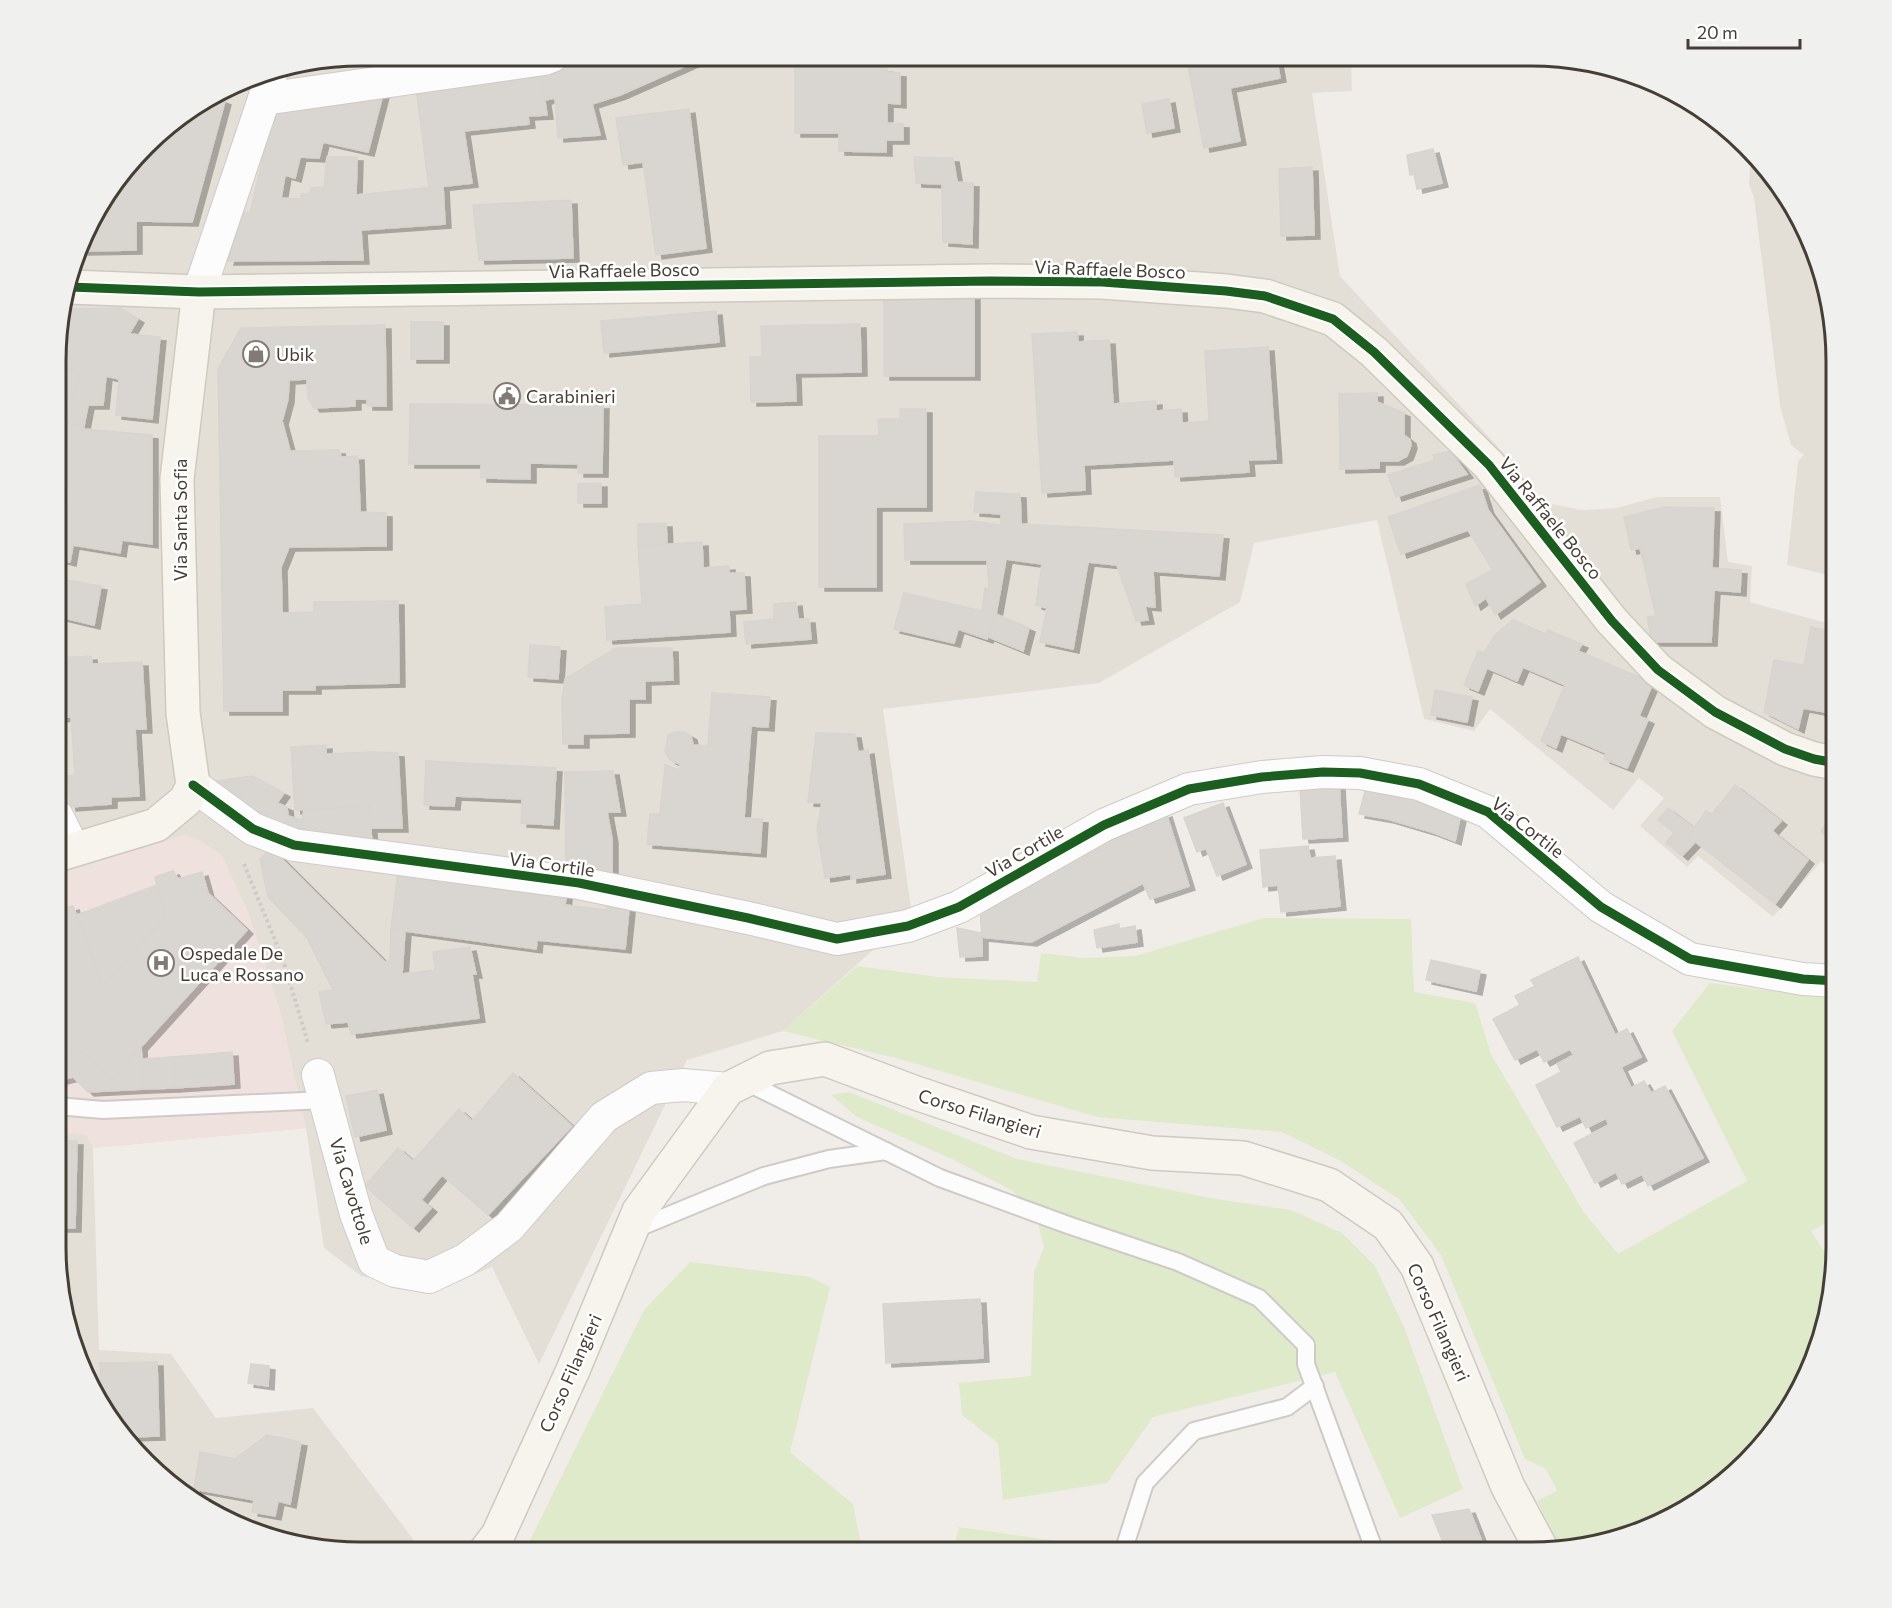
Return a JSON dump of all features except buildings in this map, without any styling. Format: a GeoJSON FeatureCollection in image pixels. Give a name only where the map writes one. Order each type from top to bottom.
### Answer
{"type":"FeatureCollection","features":[{"type":"Feature","properties":{"kind":"street"},"geometry":{"type":"LineString","coordinates":[[199,292],[268,84],[467,66]]}},
{"type":"Feature","properties":{"kind":"street","name":"Via Raffaele Bosco"},"geometry":{"type":"LineString","coordinates":[[76,285],[199,292],[1001,281],[1102,282],[1265,296],[1333,319],[1374,352],[1488,465],[1612,621],[1658,670],[1715,712],[1785,749],[1826,761]]}},
{"type":"Feature","properties":{"kind":"street","name":"Via Santa Sofia"},"geometry":{"type":"LineString","coordinates":[[193,786],[183,713],[177,479],[199,292]]}},
{"type":"Feature","properties":{"kind":"street","name":"Via Cortile"},"geometry":{"type":"LineString","coordinates":[[193,786],[253,829],[294,845],[579,883],[837,939],[908,926],[959,908],[1104,825],[1189,789],[1262,777],[1323,772],[1359,773],[1419,784],[1488,812],[1601,907],[1690,959],[1803,979],[1826,980]]}},
{"type":"Feature","properties":{"kind":"street"},"geometry":{"type":"LineString","coordinates":[[66,853],[156,825],[186,800],[193,786]]}},
{"type":"Feature","properties":{"kind":"street","name":"Corso Filangieri"},"geometry":{"type":"LineString","coordinates":[[493,1542],[498,1535],[573,1370],[639,1211],[736,1085],[770,1068],[825,1059],[1031,1132],[1152,1153],[1243,1158],[1329,1185],[1388,1226],[1417,1266],[1508,1487],[1537,1542]]}},
{"type":"Feature","properties":{"kind":"street","name":"Via Cavottole"},"geometry":{"type":"LineString","coordinates":[[321,1088],[356,1214],[374,1261],[396,1271],[429,1277],[465,1260],[509,1227],[604,1117],[651,1088],[682,1085],[736,1085]]}},
{"type":"Feature","properties":{"kind":"lane"},"geometry":{"type":"LineString","coordinates":[[736,1085],[886,1151],[940,1178],[1178,1262],[1259,1298],[1306,1345],[1306,1364],[1371,1542]]}},
{"type":"Feature","properties":{"kind":"lane"},"geometry":{"type":"LineString","coordinates":[[66,1107],[103,1110],[321,1088]]}},
{"type":"Feature","properties":{"kind":"lane"},"geometry":{"type":"LineString","coordinates":[[631,1231],[764,1176],[829,1159],[886,1151]]}},
{"type":"Feature","properties":{"kind":"lane"},"geometry":{"type":"LineString","coordinates":[[1127,1542],[1145,1483],[1194,1431],[1287,1407],[1315,1386]]}},
{"type":"Feature","properties":{"kind":"path"},"geometry":{"type":"LineString","coordinates":[[241,857],[283,960],[321,1088]]}},
{"type":"Feature","properties":{"kind":"shaded area"},"geometry":{"type":"Polygon","coordinates":[[[361,66],[1351,66],[1352,91],[1312,93],[1340,276],[1499,448],[1543,502],[1581,510],[1617,508],[1657,497],[1720,497],[1728,562],[1752,566],[1750,602],[1826,623],[1826,866],[1821,861],[1773,917],[1698,856],[1687,867],[1640,826],[1664,798],[1639,778],[1613,810],[1490,709],[1474,731],[1424,719],[1377,520],[1254,543],[1240,602],[1099,683],[883,709],[912,915],[783,1031],[687,1060],[539,1364],[492,1267],[438,1289],[361,1276],[324,1248],[306,1128],[93,1148],[99,1350],[171,1354],[216,1418],[313,1408],[415,1542],[342,1541],[285,1532],[231,1512],[181,1481],[152,1456],[127,1427],[96,1377],[76,1323],[67,1266],[66,361],[69,323],[76,285],[88,248],[127,181],[152,152],[181,127],[231,96],[285,76],[323,69],[361,66]]]}},
{"type":"Feature","properties":{"kind":"shaded area"},"geometry":{"type":"Polygon","coordinates":[[[1750,164],[1776,197],[1796,231],[1810,266],[1820,304],[1826,361],[1826,575],[1787,565],[1798,461],[1804,455],[1791,445],[1780,406],[1754,198],[1749,184],[1750,164]]]}},
{"type":"Feature","properties":{"kind":"shaded area","name":"Ospedale De Luca e Rossano"},"geometry":{"type":"Polygon","coordinates":[[[184,835],[201,841],[222,855],[249,914],[281,1013],[306,1128],[93,1148],[86,1135],[66,1133],[66,871],[184,835]]]}},
{"type":"Feature","properties":{"kind":"green space"},"geometry":{"type":"Polygon","coordinates":[[[1264,918],[1411,919],[1414,992],[1475,1003],[1491,1054],[1583,1211],[1618,1254],[1747,1181],[1672,1031],[1710,983],[1826,998],[1826,1223],[1811,1231],[1826,1254],[1823,1285],[1816,1323],[1804,1360],[1765,1427],[1740,1456],[1711,1481],[1661,1512],[1607,1532],[1557,1540],[1537,1501],[1557,1491],[1546,1469],[1525,1459],[1441,1255],[1400,1200],[1341,1161],[1282,1132],[1097,1117],[896,1058],[783,1031],[857,966],[938,977],[1037,982],[1041,953],[1084,958],[1135,956],[1264,918]]]}},
{"type":"Feature","properties":{"kind":"green space"},"geometry":{"type":"Polygon","coordinates":[[[849,1092],[1017,1159],[1210,1198],[1291,1210],[1342,1233],[1375,1266],[1404,1327],[1463,1489],[1400,1518],[1335,1372],[1153,1417],[1107,1483],[1003,1500],[998,1443],[962,1415],[959,1383],[1031,1376],[1034,1272],[1044,1248],[1038,1223],[1013,1191],[954,1160],[857,1117],[831,1095],[849,1092]]]}},
{"type":"Feature","properties":{"kind":"green space"},"geometry":{"type":"Polygon","coordinates":[[[690,1262],[810,1277],[830,1287],[790,1452],[853,1504],[860,1540],[863,1542],[529,1542],[644,1310],[690,1262]]]}},
{"type":"Feature","properties":{"kind":"green space"},"geometry":{"type":"Polygon","coordinates":[[[959,1527],[1063,1542],[955,1542],[959,1527]]]}},
{"type":"Feature","properties":{"kind":"cycle path"},"geometry":{"type":"LineString","coordinates":[[76,287],[199,292],[990,281],[1102,282],[1265,296],[1333,319],[1374,352],[1489,465],[1612,621],[1658,670],[1715,712],[1785,749],[1826,761]]}},
{"type":"Feature","properties":{"kind":"cycle path"},"geometry":{"type":"LineString","coordinates":[[193,785],[253,829],[294,845],[579,883],[837,939],[908,926],[959,907],[1104,825],[1189,789],[1262,777],[1323,772],[1360,773],[1419,784],[1488,812],[1601,907],[1690,959],[1803,979],[1826,980]]}},
{"type":"Feature","properties":{"kind":"place","name":"Ubik"},"geometry":{"type":"Point","coordinates":[256,354]}},
{"type":"Feature","properties":{"kind":"place","name":"Carabinieri"},"geometry":{"type":"Point","coordinates":[507,396]}},
{"type":"Feature","properties":{"kind":"place","name":"Ospedale De Luca e Rossano"},"geometry":{"type":"Point","coordinates":[161,963]}}]}
